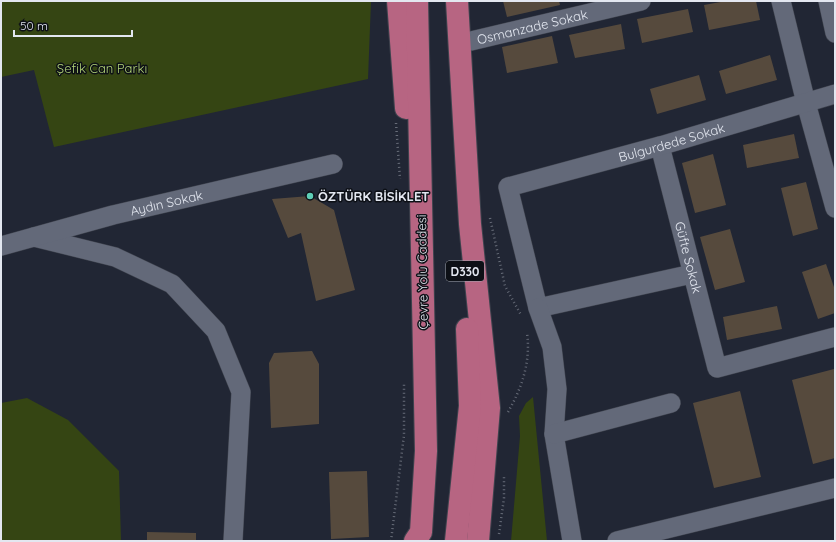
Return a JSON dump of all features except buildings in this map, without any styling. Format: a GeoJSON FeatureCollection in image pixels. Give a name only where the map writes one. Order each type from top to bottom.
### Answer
{"type":"FeatureCollection","features":[{"type":"Feature","properties":{"kind":"highway"},"geometry":{"type":"LineString","coordinates":[[398,1],[407,133],[414,295],[413,443],[407,530],[408,541]]}},
{"type":"Feature","properties":{"kind":"highway","name":"Çevre Yolu Caddesi"},"geometry":{"type":"LineString","coordinates":[[415,541],[421,532],[426,451],[417,1]]}},
{"type":"Feature","properties":{"kind":"highway","name":"D330"},"geometry":{"type":"LineString","coordinates":[[448,1],[465,252],[470,406],[456,541]]}},
{"type":"Feature","properties":{"kind":"highway"},"geometry":{"type":"LineString","coordinates":[[457,1],[470,224],[489,408],[478,541]]}},
{"type":"Feature","properties":{"kind":"street","name":"Osmanzade Sokak"},"geometry":{"type":"LineString","coordinates":[[471,41],[641,1]]}},
{"type":"Feature","properties":{"kind":"street"},"geometry":{"type":"LineString","coordinates":[[781,1],[806,104],[835,208]]}},
{"type":"Feature","properties":{"kind":"street"},"geometry":{"type":"LineString","coordinates":[[828,1],[835,32]]}},
{"type":"Feature","properties":{"kind":"street","name":"Bulgurdede Sokak"},"geometry":{"type":"LineString","coordinates":[[530,313],[508,187],[660,146],[806,104],[835,94]]}},
{"type":"Feature","properties":{"kind":"street","name":"Güfte Sokak"},"geometry":{"type":"LineString","coordinates":[[660,146],[717,368],[835,337]]}},
{"type":"Feature","properties":{"kind":"street","name":"Aydın Sokak"},"geometry":{"type":"LineString","coordinates":[[1,246],[113,214],[333,164]]}},
{"type":"Feature","properties":{"kind":"street"},"geometry":{"type":"LineString","coordinates":[[34,237],[115,257],[172,284],[216,331],[241,392],[233,541]]}},
{"type":"Feature","properties":{"kind":"street"},"geometry":{"type":"LineString","coordinates":[[572,541],[554,434],[557,389],[552,347],[530,313],[692,274]]}},
{"type":"Feature","properties":{"kind":"street"},"geometry":{"type":"LineString","coordinates":[[554,434],[671,403]]}},
{"type":"Feature","properties":{"kind":"street"},"geometry":{"type":"LineString","coordinates":[[617,541],[835,488]]}},
{"type":"Feature","properties":{"kind":"path"},"geometry":{"type":"LineString","coordinates":[[396,121],[400,181]]}},
{"type":"Feature","properties":{"kind":"path"},"geometry":{"type":"LineString","coordinates":[[489,216],[505,286],[530,313]]}},
{"type":"Feature","properties":{"kind":"path"},"geometry":{"type":"LineString","coordinates":[[504,419],[519,393],[526,371],[527,332]]}},
{"type":"Feature","properties":{"kind":"path"},"geometry":{"type":"LineString","coordinates":[[391,541],[404,435],[404,380]]}},
{"type":"Feature","properties":{"kind":"path"},"geometry":{"type":"LineString","coordinates":[[498,541],[504,498],[504,474]]}},
{"type":"Feature","properties":{"kind":"green space","name":"Şefik Can Parkı"},"geometry":{"type":"Polygon","coordinates":[[[1,1],[371,1],[368,79],[54,147],[34,70],[1,77],[1,1]]]}},
{"type":"Feature","properties":{"kind":"green space"},"geometry":{"type":"Polygon","coordinates":[[[533,397],[547,541],[511,541],[520,436],[519,416],[526,403],[533,397]]]}},
{"type":"Feature","properties":{"kind":"green space"},"geometry":{"type":"Polygon","coordinates":[[[27,398],[68,420],[119,471],[121,541],[1,541],[1,403],[27,398]]]}},
{"type":"Feature","properties":{"kind":"place","name":"ÖZTÜRK BİSİKLET"},"geometry":{"type":"Point","coordinates":[310,196]}}]}
